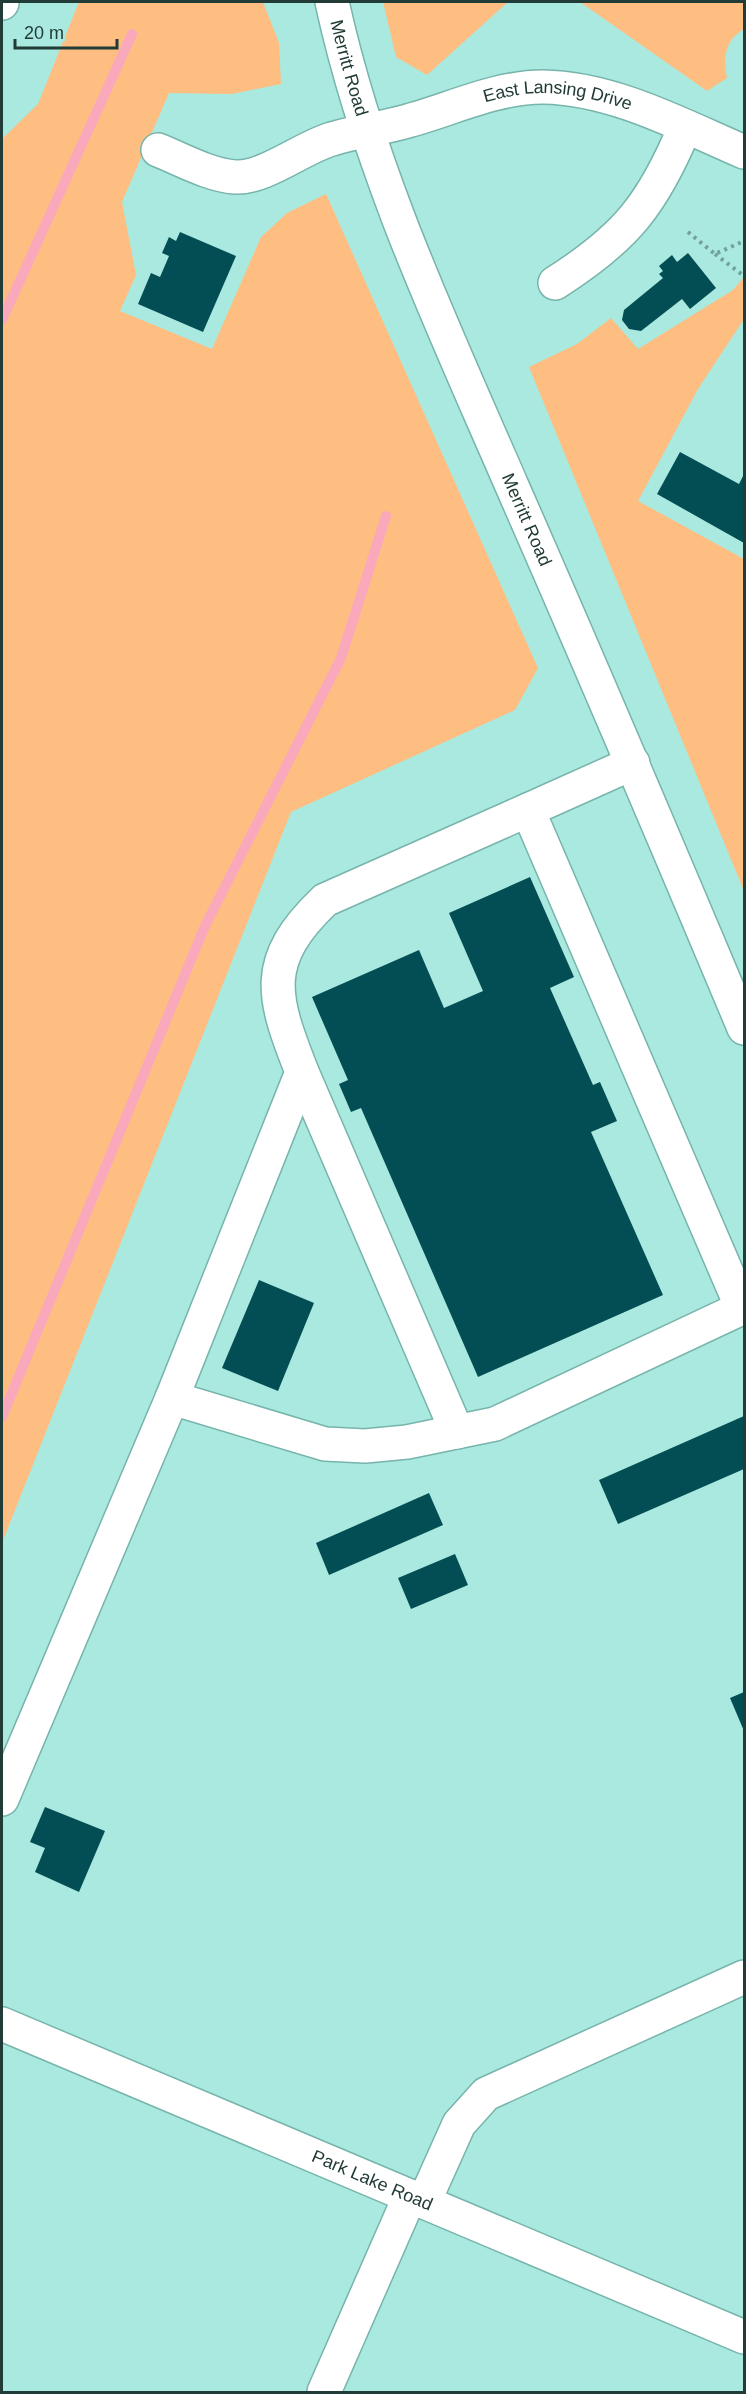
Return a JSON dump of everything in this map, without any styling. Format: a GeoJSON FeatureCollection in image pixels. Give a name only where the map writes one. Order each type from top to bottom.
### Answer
{"type":"FeatureCollection","features":[{"type":"Feature","properties":{"kind":"street","name":"Merritt Road"},"geometry":{"type":"LineString","coordinates":[[332,2],[366,132],[411,253],[633,763],[744,1028]]}},
{"type":"Feature","properties":{"kind":"street","name":"East Lansing Drive"},"geometry":{"type":"LineString","coordinates":[[158,150],[216,174],[237,178],[258,172],[331,139],[366,132],[506,90],[543,87],[614,100],[744,152]]}},
{"type":"Feature","properties":{"kind":"street"},"geometry":{"type":"LineString","coordinates":[[555,283],[597,257],[629,225],[667,171],[685,127]]}},
{"type":"Feature","properties":{"kind":"street"},"geometry":{"type":"LineString","coordinates":[[457,1432],[283,1024],[276,988],[283,954],[301,923],[326,900],[633,763]]}},
{"type":"Feature","properties":{"kind":"street"},"geometry":{"type":"LineString","coordinates":[[172,1398],[325,1444],[365,1446],[406,1442],[495,1424],[743,1307],[528,810]]}},
{"type":"Feature","properties":{"kind":"street"},"geometry":{"type":"LineString","coordinates":[[2,1799],[172,1398],[302,1072]]}},
{"type":"Feature","properties":{"kind":"street"},"geometry":{"type":"LineString","coordinates":[[324,2392],[417,2199],[459,2124],[486,2094],[744,1977]]}},
{"type":"Feature","properties":{"kind":"street","name":"Park Lake Road"},"geometry":{"type":"LineString","coordinates":[[2,2024],[744,2337]]}},
{"type":"Feature","properties":{"kind":"path"},"geometry":{"type":"LineString","coordinates":[[688,232],[744,276]]}},
{"type":"Feature","properties":{"kind":"path"},"geometry":{"type":"LineString","coordinates":[[715,254],[744,241]]}},
{"type":"Feature","properties":{"kind":"shaded area"},"geometry":{"type":"Polygon","coordinates":[[[79,2],[263,2],[279,43],[281,84],[232,94],[169,93],[122,202],[136,275],[120,311],[212,349],[261,237],[287,213],[326,194],[538,668],[515,710],[291,812],[2,1543],[2,139],[38,104],[79,2]]]}},
{"type":"Feature","properties":{"kind":"shaded area"},"geometry":{"type":"Polygon","coordinates":[[[383,2],[508,2],[427,75],[396,57],[383,2]]]}},
{"type":"Feature","properties":{"kind":"shaded area"},"geometry":{"type":"Polygon","coordinates":[[[580,2],[744,2],[744,29],[729,44],[725,63],[727,78],[707,91],[580,2]]]}},
{"type":"Feature","properties":{"kind":"shaded area"},"geometry":{"type":"Polygon","coordinates":[[[744,277],[744,319],[698,389],[638,501],[744,559],[744,891],[529,367],[577,344],[611,318],[638,349],[733,290],[744,277]]]}},
{"type":"Feature","properties":{"kind":"building"},"geometry":{"type":"Polygon","coordinates":[[[180,232],[236,256],[203,332],[138,304],[151,273],[160,277],[169,256],[162,253],[169,237],[176,241],[180,232]]]}},
{"type":"Feature","properties":{"kind":"building"},"geometry":{"type":"Polygon","coordinates":[[[688,253],[716,288],[690,309],[682,299],[641,331],[629,329],[622,320],[624,310],[663,278],[659,274],[663,271],[659,266],[672,255],[677,262],[688,253]]]}},
{"type":"Feature","properties":{"kind":"building"},"geometry":{"type":"Polygon","coordinates":[[[680,452],[739,484],[744,474],[744,543],[657,494],[680,452]]]}},
{"type":"Feature","properties":{"kind":"building"},"geometry":{"type":"Polygon","coordinates":[[[530,877],[574,977],[550,988],[593,1085],[600,1082],[617,1121],[591,1132],[663,1295],[478,1377],[361,1108],[351,1112],[339,1084],[348,1080],[312,997],[419,950],[444,1008],[483,991],[449,913],[530,877]]]}},
{"type":"Feature","properties":{"kind":"building"},"geometry":{"type":"Polygon","coordinates":[[[259,1280],[314,1303],[278,1391],[222,1368],[259,1280]]]}},
{"type":"Feature","properties":{"kind":"building"},"geometry":{"type":"Polygon","coordinates":[[[744,1416],[744,1469],[618,1524],[599,1480],[744,1416]]]}},
{"type":"Feature","properties":{"kind":"building"},"geometry":{"type":"Polygon","coordinates":[[[429,1493],[443,1525],[329,1575],[316,1543],[429,1493]]]}},
{"type":"Feature","properties":{"kind":"building"},"geometry":{"type":"Polygon","coordinates":[[[455,1554],[468,1585],[411,1609],[398,1578],[455,1554]]]}},
{"type":"Feature","properties":{"kind":"building"},"geometry":{"type":"Polygon","coordinates":[[[744,1692],[744,1731],[730,1698],[744,1692]]]}},
{"type":"Feature","properties":{"kind":"building"},"geometry":{"type":"Polygon","coordinates":[[[45,1807],[105,1831],[79,1892],[35,1872],[45,1848],[30,1842],[45,1807]]]}},
{"type":"Feature","properties":{"kind":"waterway"},"geometry":{"type":"LineString","coordinates":[[2,320],[132,34]]}},
{"type":"Feature","properties":{"kind":"waterway"},"geometry":{"type":"LineString","coordinates":[[2,1417],[205,926],[341,658],[386,516]]}}]}
